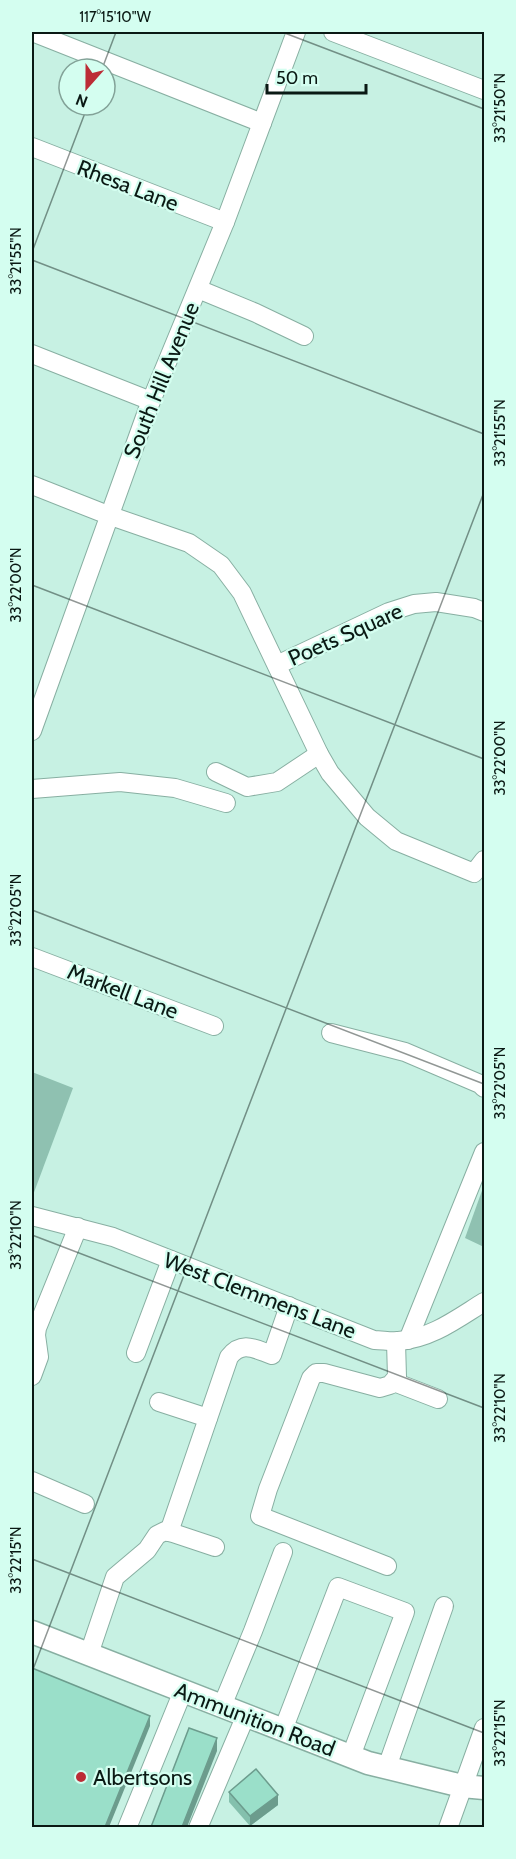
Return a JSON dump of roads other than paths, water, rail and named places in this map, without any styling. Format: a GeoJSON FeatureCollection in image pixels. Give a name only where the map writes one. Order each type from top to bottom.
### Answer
{"type":"FeatureCollection","features":[{"type":"Feature","properties":{"kind":"main road","name":"Ammunition Road"},"geometry":{"type":"LineString","coordinates":[[32,1632],[351,1756],[473,1787]]}},
{"type":"Feature","properties":{"kind":"street"},"geometry":{"type":"LineString","coordinates":[[32,32],[262,123]]}},
{"type":"Feature","properties":{"kind":"street","name":"South Hill Avenue"},"geometry":{"type":"LineString","coordinates":[[32,731],[151,401],[225,222],[296,32]]}},
{"type":"Feature","properties":{"kind":"street"},"geometry":{"type":"LineString","coordinates":[[333,32],[484,90]]}},
{"type":"Feature","properties":{"kind":"street","name":"Rhesa Lane"},"geometry":{"type":"LineString","coordinates":[[32,147],[225,222]]}},
{"type":"Feature","properties":{"kind":"street"},"geometry":{"type":"LineString","coordinates":[[198,289],[304,336]]}},
{"type":"Feature","properties":{"kind":"street"},"geometry":{"type":"LineString","coordinates":[[32,354],[151,401]]}},
{"type":"Feature","properties":{"kind":"street","name":"Poets Square"},"geometry":{"type":"LineString","coordinates":[[32,485],[108,515],[189,543],[221,565],[242,593],[330,773],[367,817],[396,842],[474,873],[484,860]]}},
{"type":"Feature","properties":{"kind":"street","name":"Poets Square"},"geometry":{"type":"LineString","coordinates":[[277,665],[389,612],[414,604],[436,602],[474,608],[484,612]]}},
{"type":"Feature","properties":{"kind":"street"},"geometry":{"type":"LineString","coordinates":[[216,772],[247,787],[277,782],[319,754]]}},
{"type":"Feature","properties":{"kind":"street"},"geometry":{"type":"LineString","coordinates":[[32,789],[120,782],[175,788],[226,803]]}},
{"type":"Feature","properties":{"kind":"street","name":"Markell Lane"},"geometry":{"type":"LineString","coordinates":[[32,957],[214,1026]]}},
{"type":"Feature","properties":{"kind":"street"},"geometry":{"type":"LineString","coordinates":[[331,1033],[405,1052],[480,1084],[484,1088]]}},
{"type":"Feature","properties":{"kind":"street"},"geometry":{"type":"LineString","coordinates":[[387,1566],[260,1516],[307,1386],[315,1373],[324,1373],[380,1388],[394,1382],[397,1377],[402,1341],[484,1152]]}},
{"type":"Feature","properties":{"kind":"street","name":"West Clemmens Lane"},"geometry":{"type":"LineString","coordinates":[[32,1215],[113,1238],[374,1340],[402,1341],[441,1329],[484,1302]]}},
{"type":"Feature","properties":{"kind":"street"},"geometry":{"type":"LineString","coordinates":[[32,1376],[39,1357],[37,1328],[78,1227]]}},
{"type":"Feature","properties":{"kind":"street"},"geometry":{"type":"LineString","coordinates":[[136,1353],[171,1260]]}},
{"type":"Feature","properties":{"kind":"street"},"geometry":{"type":"LineString","coordinates":[[169,1532],[229,1357],[234,1350],[248,1346],[272,1355],[289,1306]]}},
{"type":"Feature","properties":{"kind":"street"},"geometry":{"type":"LineString","coordinates":[[394,1382],[438,1399]]}},
{"type":"Feature","properties":{"kind":"street"},"geometry":{"type":"LineString","coordinates":[[159,1402],[208,1418]]}},
{"type":"Feature","properties":{"kind":"street"},"geometry":{"type":"LineString","coordinates":[[32,1480],[86,1504]]}},
{"type":"Feature","properties":{"kind":"street"},"geometry":{"type":"LineString","coordinates":[[89,1654],[115,1577],[147,1550],[157,1534],[165,1531],[214,1547]]}},
{"type":"Feature","properties":{"kind":"street"},"geometry":{"type":"LineString","coordinates":[[222,1706],[283,1552]]}},
{"type":"Feature","properties":{"kind":"street"},"geometry":{"type":"LineString","coordinates":[[284,1730],[338,1587],[405,1612],[351,1756]]}},
{"type":"Feature","properties":{"kind":"street"},"geometry":{"type":"LineString","coordinates":[[387,1767],[444,1606]]}},
{"type":"Feature","properties":{"kind":"street"},"geometry":{"type":"LineString","coordinates":[[127,1827],[183,1691]]}},
{"type":"Feature","properties":{"kind":"street"},"geometry":{"type":"LineString","coordinates":[[198,1827],[246,1715]]}},
{"type":"Feature","properties":{"kind":"street"},"geometry":{"type":"LineString","coordinates":[[448,1827],[473,1787],[484,1728]]}},
{"type":"Feature","properties":{"kind":"place","name":"Albertsons"},"geometry":{"type":"Point","coordinates":[81,1777]}}]}
